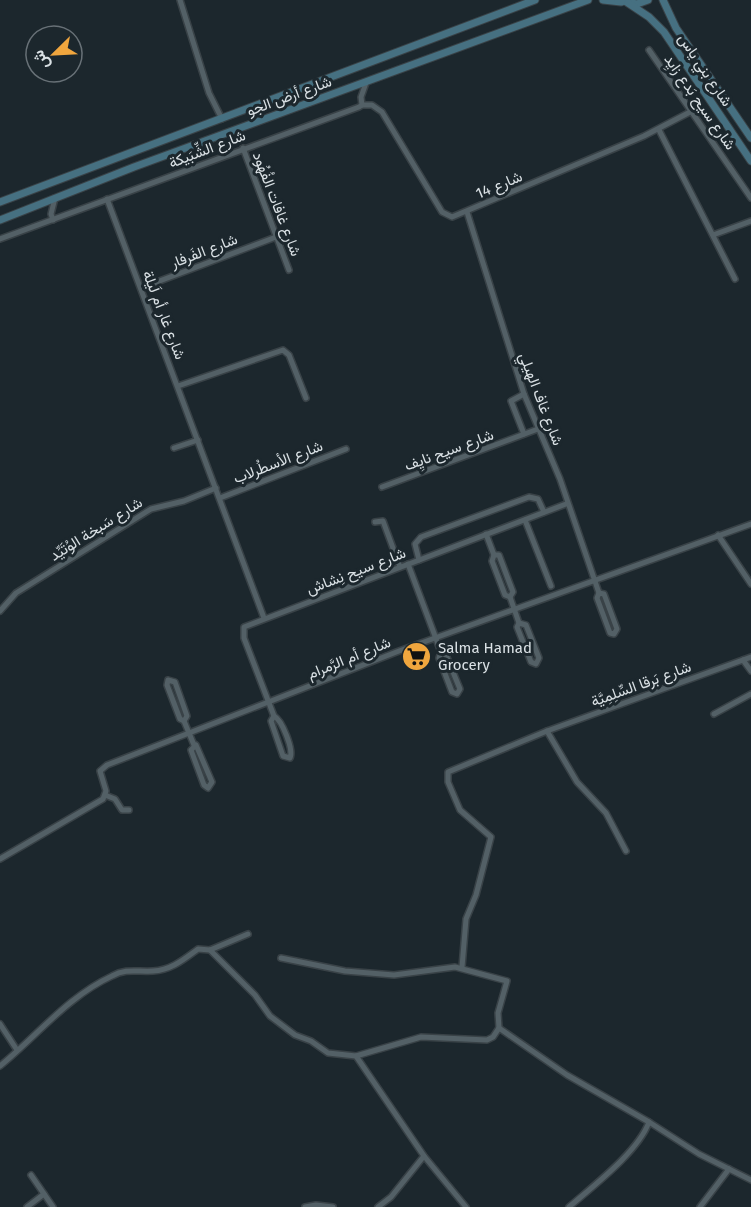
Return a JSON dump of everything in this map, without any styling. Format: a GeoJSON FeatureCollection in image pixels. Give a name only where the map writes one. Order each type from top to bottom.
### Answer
{"type":"FeatureCollection","features":[{"type":"Feature","properties":{"kind":"main road","name":"شارع أرض الجو"},"geometry":{"type":"LineString","coordinates":[[0,202],[535,0]]}},
{"type":"Feature","properties":{"kind":"main road","name":"شارع أرض الجو"},"geometry":{"type":"LineString","coordinates":[[0,220],[134,166],[588,0]]}},
{"type":"Feature","properties":{"kind":"main road"},"geometry":{"type":"LineString","coordinates":[[603,0],[623,2],[648,0]]}},
{"type":"Feature","properties":{"kind":"main road","name":"شارع بني ياس"},"geometry":{"type":"LineString","coordinates":[[663,0],[676,28],[751,138]]}},
{"type":"Feature","properties":{"kind":"main road","name":"شارع بني ياس"},"geometry":{"type":"LineString","coordinates":[[623,2],[649,17],[664,32],[751,161]]}},
{"type":"Feature","properties":{"kind":"main road"},"geometry":{"type":"LineString","coordinates":[[134,166],[139,158],[135,151]]}},
{"type":"Feature","properties":{"kind":"street"},"geometry":{"type":"LineString","coordinates":[[180,0],[210,93],[222,119]]}},
{"type":"Feature","properties":{"kind":"street","name":"شارع سيح بَدع زايِد"},"geometry":{"type":"LineString","coordinates":[[649,50],[751,198]]}},
{"type":"Feature","properties":{"kind":"street"},"geometry":{"type":"LineString","coordinates":[[362,105],[361,97],[366,83]]}},
{"type":"Feature","properties":{"kind":"street"},"geometry":{"type":"LineString","coordinates":[[348,89],[361,97]]}},
{"type":"Feature","properties":{"kind":"street","name":"شارع 14"},"geometry":{"type":"LineString","coordinates":[[362,105],[375,106],[382,112],[442,212],[452,217],[659,129],[692,111]]}},
{"type":"Feature","properties":{"kind":"street","name":"شارع الشِّبَيكة"},"geometry":{"type":"LineString","coordinates":[[0,239],[52,217],[362,105]]}},
{"type":"Feature","properties":{"kind":"street"},"geometry":{"type":"LineString","coordinates":[[659,129],[735,279]]}},
{"type":"Feature","properties":{"kind":"street","name":"شارع غافات الفُهُود"},"geometry":{"type":"LineString","coordinates":[[243,148],[289,270]]}},
{"type":"Feature","properties":{"kind":"street"},"geometry":{"type":"LineString","coordinates":[[52,217],[56,198]]}},
{"type":"Feature","properties":{"kind":"street","name":"شارع غار أم لَيلة"},"geometry":{"type":"LineString","coordinates":[[107,199],[264,618]]}},
{"type":"Feature","properties":{"kind":"street"},"geometry":{"type":"LineString","coordinates":[[39,205],[52,217]]}},
{"type":"Feature","properties":{"kind":"street","name":"شارع غاف الهيلي"},"geometry":{"type":"LineString","coordinates":[[467,212],[524,394],[560,479],[566,504],[599,593],[597,598],[609,631],[614,634],[617,629],[604,594],[599,593]]}},
{"type":"Feature","properties":{"kind":"street"},"geometry":{"type":"LineString","coordinates":[[712,235],[751,221]]}},
{"type":"Feature","properties":{"kind":"street","name":"شارع الفَرفار"},"geometry":{"type":"LineString","coordinates":[[141,288],[276,237]]}},
{"type":"Feature","properties":{"kind":"street"},"geometry":{"type":"LineString","coordinates":[[178,386],[283,350],[289,355],[306,398]]}},
{"type":"Feature","properties":{"kind":"street"},"geometry":{"type":"LineString","coordinates":[[524,394],[511,401],[524,435]]}},
{"type":"Feature","properties":{"kind":"street","name":"شارع سيح نايِف"},"geometry":{"type":"LineString","coordinates":[[382,487],[538,429]]}},
{"type":"Feature","properties":{"kind":"street"},"geometry":{"type":"LineString","coordinates":[[174,448],[198,440]]}},
{"type":"Feature","properties":{"kind":"street","name":"شارع الأسطُرلاب"},"geometry":{"type":"LineString","coordinates":[[220,498],[346,449]]}},
{"type":"Feature","properties":{"kind":"street","name":"شارع سَبخة الوُتَيِّد"},"geometry":{"type":"LineString","coordinates":[[0,611],[16,593],[151,509],[184,501],[216,488]]}},
{"type":"Feature","properties":{"kind":"street"},"geometry":{"type":"LineString","coordinates":[[419,560],[415,544],[421,537],[529,497],[538,499],[544,512]]}},
{"type":"Feature","properties":{"kind":"street","name":"شارع سيح نِشاش"},"geometry":{"type":"LineString","coordinates":[[274,716],[271,721],[283,756],[290,758],[291,752],[279,719],[274,716],[243,634],[244,627],[566,504]]}},
{"type":"Feature","properties":{"kind":"street"},"geometry":{"type":"LineString","coordinates":[[525,520],[551,586]]}},
{"type":"Feature","properties":{"kind":"street"},"geometry":{"type":"LineString","coordinates":[[375,522],[382,521],[400,567]]}},
{"type":"Feature","properties":{"kind":"street","name":"شارع أم الرَّمرام"},"geometry":{"type":"LineString","coordinates":[[105,795],[100,771],[105,766],[269,704],[399,651],[751,524]]}},
{"type":"Feature","properties":{"kind":"street"},"geometry":{"type":"LineString","coordinates":[[486,534],[494,555],[492,561],[504,595],[510,597],[519,623],[517,627],[531,662],[536,664],[539,658],[526,625],[519,623]]}},
{"type":"Feature","properties":{"kind":"street"},"geometry":{"type":"LineString","coordinates":[[718,535],[751,584]]}},
{"type":"Feature","properties":{"kind":"street"},"geometry":{"type":"LineString","coordinates":[[384,549],[392,546]]}},
{"type":"Feature","properties":{"kind":"street"},"geometry":{"type":"LineString","coordinates":[[408,564],[441,652],[446,655],[460,689],[457,694],[452,692],[438,658],[441,652]]}},
{"type":"Feature","properties":{"kind":"street","name":"شارع بَرقا السِّلِمِيَّة"},"geometry":{"type":"LineString","coordinates":[[462,967],[466,919],[476,895],[491,837],[460,810],[448,782],[448,772],[547,731],[751,657]]}},
{"type":"Feature","properties":{"kind":"street"},"geometry":{"type":"LineString","coordinates":[[743,660],[751,671]]}},
{"type":"Feature","properties":{"kind":"street"},"geometry":{"type":"LineString","coordinates":[[184,721],[187,716],[174,682],[170,679],[166,685],[180,719],[184,721],[194,745],[199,748],[212,782],[208,788],[204,785],[191,750],[194,745]]}},
{"type":"Feature","properties":{"kind":"street"},"geometry":{"type":"LineString","coordinates":[[714,714],[751,694]]}},
{"type":"Feature","properties":{"kind":"street"},"geometry":{"type":"LineString","coordinates":[[547,731],[577,782],[606,813],[626,851]]}},
{"type":"Feature","properties":{"kind":"street"},"geometry":{"type":"LineString","coordinates":[[0,859],[96,804],[105,795],[115,799],[122,810],[129,810]]}},
{"type":"Feature","properties":{"kind":"street"},"geometry":{"type":"LineString","coordinates":[[0,1066],[58,1011],[109,977],[129,970],[151,971],[179,964],[198,949],[210,950],[248,934]]}},
{"type":"Feature","properties":{"kind":"street"},"geometry":{"type":"LineString","coordinates":[[210,950],[255,995],[270,1016],[295,1035],[310,1041],[328,1053],[356,1056],[421,1037],[487,1040],[493,1037],[499,1028],[498,1013],[507,981],[462,967],[394,975],[345,970],[281,958]]}},
{"type":"Feature","properties":{"kind":"street"},"geometry":{"type":"LineString","coordinates":[[0,1024],[17,1050]]}},
{"type":"Feature","properties":{"kind":"street"},"geometry":{"type":"LineString","coordinates":[[499,1028],[567,1075],[650,1122],[699,1154],[751,1180]]}},
{"type":"Feature","properties":{"kind":"street"},"geometry":{"type":"LineString","coordinates":[[356,1056],[424,1156],[466,1207]]}},
{"type":"Feature","properties":{"kind":"street"},"geometry":{"type":"LineString","coordinates":[[568,1207],[618,1162],[643,1135],[650,1122]]}},
{"type":"Feature","properties":{"kind":"street"},"geometry":{"type":"LineString","coordinates":[[378,1207],[391,1197],[424,1156]]}},
{"type":"Feature","properties":{"kind":"street"},"geometry":{"type":"LineString","coordinates":[[700,1207],[729,1170]]}},
{"type":"Feature","properties":{"kind":"street"},"geometry":{"type":"LineString","coordinates":[[31,1175],[53,1207]]}},
{"type":"Feature","properties":{"kind":"street"},"geometry":{"type":"LineString","coordinates":[[27,1207],[44,1194]]}},
{"type":"Feature","properties":{"kind":"street"},"geometry":{"type":"LineString","coordinates":[[305,1207],[316,1204],[333,1207]]}},
{"type":"Feature","properties":{"kind":"place","name":"Salma Hamad Grocery"},"geometry":{"type":"Point","coordinates":[417,657]}}]}
